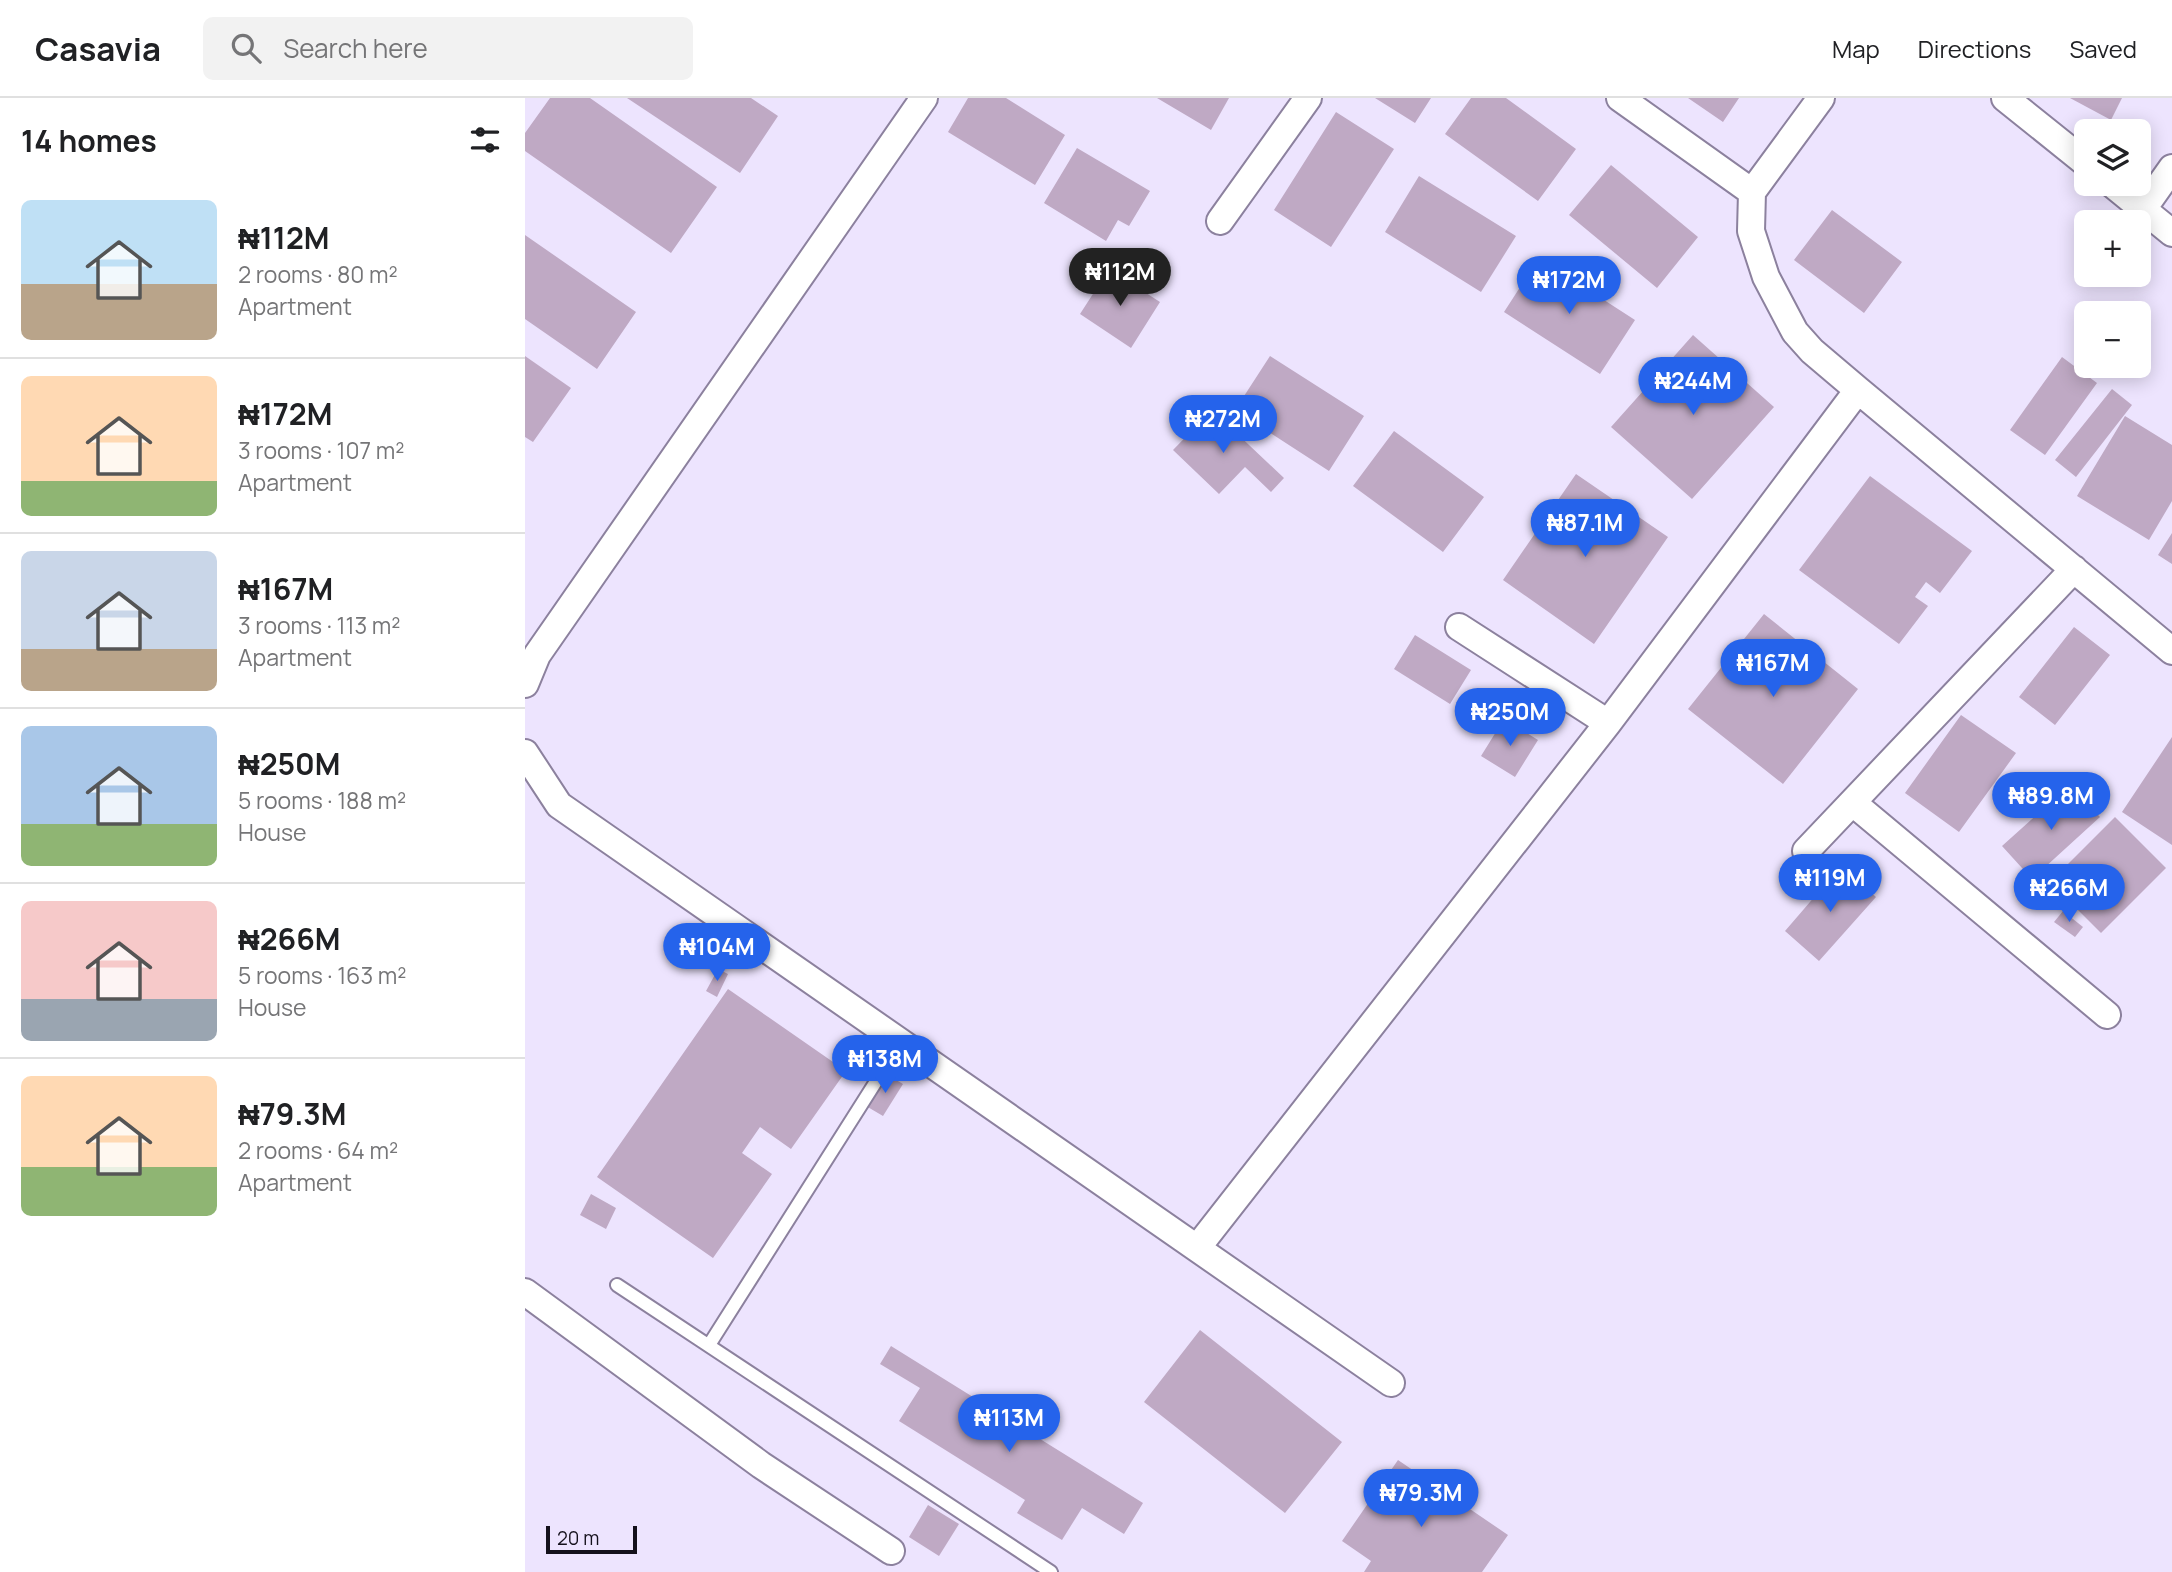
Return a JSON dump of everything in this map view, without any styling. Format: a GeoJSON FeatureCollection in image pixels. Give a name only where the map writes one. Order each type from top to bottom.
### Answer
{"type":"FeatureCollection","features":[{"type":"Feature","properties":{"kind":"street"},"geometry":{"type":"LineString","coordinates":[[525,684],[537,655],[924,98]]}},
{"type":"Feature","properties":{"kind":"street"},"geometry":{"type":"LineString","coordinates":[[1220,221],[1308,98]]}},
{"type":"Feature","properties":{"kind":"street"},"geometry":{"type":"LineString","coordinates":[[1620,98],[1752,192]]}},
{"type":"Feature","properties":{"kind":"street"},"geometry":{"type":"LineString","coordinates":[[1821,98],[1752,192],[1751,231],[1766,277],[1795,332],[1812,351],[1858,390],[2172,651]]}},
{"type":"Feature","properties":{"kind":"street"},"geometry":{"type":"LineString","coordinates":[[2005,98],[2074,153]]}},
{"type":"Feature","properties":{"kind":"street"},"geometry":{"type":"LineString","coordinates":[[2143,209],[2172,167]]}},
{"type":"Feature","properties":{"kind":"street"},"geometry":{"type":"LineString","coordinates":[[2127,196],[2172,233]]}},
{"type":"Feature","properties":{"kind":"street"},"geometry":{"type":"LineString","coordinates":[[1197,1248],[1608,723],[1858,390]]}},
{"type":"Feature","properties":{"kind":"street"},"geometry":{"type":"LineString","coordinates":[[1806,851],[2074,569]]}},
{"type":"Feature","properties":{"kind":"street"},"geometry":{"type":"LineString","coordinates":[[1459,627],[1608,723]]}},
{"type":"Feature","properties":{"kind":"street"},"geometry":{"type":"LineString","coordinates":[[525,753],[559,805],[1391,1383]]}},
{"type":"Feature","properties":{"kind":"street"},"geometry":{"type":"LineString","coordinates":[[1853,803],[2107,1014]]}},
{"type":"Feature","properties":{"kind":"street"},"geometry":{"type":"LineString","coordinates":[[525,1292],[761,1465],[891,1551]]}},
{"type":"Feature","properties":{"kind":"lane"},"geometry":{"type":"LineString","coordinates":[[709,1345],[901,1042]]}},
{"type":"Feature","properties":{"kind":"lane"},"geometry":{"type":"LineString","coordinates":[[617,1284],[1051,1572]]}},
{"type":"Feature","properties":{"kind":"building"},"geometry":{"type":"Polygon","coordinates":[[[550,98],[590,98],[717,187],[671,253],[525,151],[525,133],[550,98]]]}},
{"type":"Feature","properties":{"kind":"building"},"geometry":{"type":"Polygon","coordinates":[[[627,98],[751,98],[778,116],[740,173],[627,98]]]}},
{"type":"Feature","properties":{"kind":"building"},"geometry":{"type":"Polygon","coordinates":[[[968,98],[1006,98],[1065,135],[1035,185],[948,132],[968,98]]]}},
{"type":"Feature","properties":{"kind":"building"},"geometry":{"type":"Polygon","coordinates":[[[1157,98],[1229,98],[1211,130],[1157,98]]]}},
{"type":"Feature","properties":{"kind":"building"},"geometry":{"type":"Polygon","coordinates":[[[1375,98],[1431,98],[1415,123],[1375,98]]]}},
{"type":"Feature","properties":{"kind":"building"},"geometry":{"type":"Polygon","coordinates":[[[1471,98],[1506,98],[1576,149],[1538,201],[1445,134],[1471,98]]]}},
{"type":"Feature","properties":{"kind":"building"},"geometry":{"type":"Polygon","coordinates":[[[1688,98],[1739,98],[1723,122],[1688,98]]]}},
{"type":"Feature","properties":{"kind":"building"},"geometry":{"type":"Polygon","coordinates":[[[2070,98],[2122,98],[2109,119],[2070,98]]]}},
{"type":"Feature","properties":{"kind":"building"},"geometry":{"type":"Polygon","coordinates":[[[1336,112],[1394,149],[1331,247],[1274,210],[1336,112]]]}},
{"type":"Feature","properties":{"kind":"building"},"geometry":{"type":"Polygon","coordinates":[[[1077,148],[1150,191],[1129,226],[1118,220],[1106,241],[1044,203],[1077,148]]]}},
{"type":"Feature","properties":{"kind":"building"},"geometry":{"type":"Polygon","coordinates":[[[1611,165],[1698,237],[1657,288],[1569,215],[1611,165]]]}},
{"type":"Feature","properties":{"kind":"building"},"geometry":{"type":"Polygon","coordinates":[[[1419,176],[1516,236],[1481,292],[1385,232],[1419,176]]]}},
{"type":"Feature","properties":{"kind":"building"},"geometry":{"type":"Polygon","coordinates":[[[1832,210],[1902,262],[1864,313],[1794,260],[1832,210]]]}},
{"type":"Feature","properties":{"kind":"building"},"geometry":{"type":"Polygon","coordinates":[[[525,235],[636,312],[597,369],[525,319],[525,235]]]}},
{"type":"Feature","properties":{"kind":"building"},"geometry":{"type":"Polygon","coordinates":[[[1539,258],[1635,320],[1600,374],[1504,312],[1539,258]]]}},
{"type":"Feature","properties":{"kind":"building"},"geometry":{"type":"Polygon","coordinates":[[[1109,269],[1160,302],[1131,348],[1080,314],[1109,269]]]}},
{"type":"Feature","properties":{"kind":"building"},"geometry":{"type":"Polygon","coordinates":[[[1693,335],[1774,407],[1692,499],[1611,427],[1693,335]]]}},
{"type":"Feature","properties":{"kind":"building"},"geometry":{"type":"Polygon","coordinates":[[[525,356],[571,388],[533,442],[525,437],[525,356]]]}},
{"type":"Feature","properties":{"kind":"building"},"geometry":{"type":"Polygon","coordinates":[[[1270,356],[1364,416],[1329,471],[1235,410],[1270,356]]]}},
{"type":"Feature","properties":{"kind":"building"},"geometry":{"type":"Polygon","coordinates":[[[2062,357],[2074,366],[2074,378],[2090,378],[2097,383],[2045,455],[2010,430],[2062,357]]]}},
{"type":"Feature","properties":{"kind":"building"},"geometry":{"type":"Polygon","coordinates":[[[2112,389],[2132,405],[2076,477],[2055,460],[2112,389]]]}},
{"type":"Feature","properties":{"kind":"building"},"geometry":{"type":"Polygon","coordinates":[[[1212,410],[1284,478],[1271,492],[1245,467],[1219,494],[1173,450],[1212,410]]]}},
{"type":"Feature","properties":{"kind":"building"},"geometry":{"type":"Polygon","coordinates":[[[2125,416],[2172,445],[2172,501],[2149,540],[2077,496],[2125,416]]]}},
{"type":"Feature","properties":{"kind":"building"},"geometry":{"type":"Polygon","coordinates":[[[1394,431],[1484,497],[1443,552],[1353,486],[1394,431]]]}},
{"type":"Feature","properties":{"kind":"building"},"geometry":{"type":"Polygon","coordinates":[[[1576,474],[1668,537],[1594,644],[1503,580],[1576,474]]]}},
{"type":"Feature","properties":{"kind":"building"},"geometry":{"type":"Polygon","coordinates":[[[1870,476],[1972,551],[1940,593],[1926,582],[1915,597],[1928,606],[1899,644],[1799,570],[1870,476]]]}},
{"type":"Feature","properties":{"kind":"building"},"geometry":{"type":"Polygon","coordinates":[[[2172,533],[2172,564],[2158,555],[2172,533]]]}},
{"type":"Feature","properties":{"kind":"building"},"geometry":{"type":"Polygon","coordinates":[[[1764,614],[1858,689],[1783,784],[1688,709],[1764,614]]]}},
{"type":"Feature","properties":{"kind":"building"},"geometry":{"type":"Polygon","coordinates":[[[2074,627],[2110,655],[2055,725],[2019,697],[2074,627]]]}},
{"type":"Feature","properties":{"kind":"building"},"geometry":{"type":"Polygon","coordinates":[[[1415,635],[1471,670],[1450,704],[1394,669],[1415,635]]]}},
{"type":"Feature","properties":{"kind":"building"},"geometry":{"type":"Polygon","coordinates":[[[1961,715],[2016,753],[1959,832],[1905,793],[1961,715]]]}},
{"type":"Feature","properties":{"kind":"building"},"geometry":{"type":"Polygon","coordinates":[[[1504,719],[1538,740],[1515,777],[1481,756],[1504,719]]]}},
{"type":"Feature","properties":{"kind":"building"},"geometry":{"type":"Polygon","coordinates":[[[2172,737],[2172,845],[2122,812],[2172,737]]]}},
{"type":"Feature","properties":{"kind":"building"},"geometry":{"type":"Polygon","coordinates":[[[2070,785],[2100,817],[2032,879],[2002,846],[2070,785]]]}},
{"type":"Feature","properties":{"kind":"building"},"geometry":{"type":"Polygon","coordinates":[[[2115,817],[2166,868],[2101,933],[2050,882],[2115,817]]]}},
{"type":"Feature","properties":{"kind":"building"},"geometry":{"type":"Polygon","coordinates":[[[1841,866],[1876,897],[1819,961],[1785,931],[1841,866]]]}},
{"type":"Feature","properties":{"kind":"building"},"geometry":{"type":"Polygon","coordinates":[[[2063,911],[2083,927],[2075,937],[2054,922],[2063,911]]]}},
{"type":"Feature","properties":{"kind":"building"},"geometry":{"type":"Polygon","coordinates":[[[718,969],[728,974],[717,997],[706,991],[718,969]]]}},
{"type":"Feature","properties":{"kind":"building"},"geometry":{"type":"Polygon","coordinates":[[[728,989],[846,1071],[791,1149],[760,1127],[742,1153],[772,1174],[713,1258],[597,1177],[728,989]]]}},
{"type":"Feature","properties":{"kind":"building"},"geometry":{"type":"Polygon","coordinates":[[[886,1074],[903,1084],[883,1116],[866,1106],[886,1074]]]}},
{"type":"Feature","properties":{"kind":"building"},"geometry":{"type":"Polygon","coordinates":[[[591,1194],[616,1208],[606,1229],[580,1215],[591,1194]]]}},
{"type":"Feature","properties":{"kind":"building"},"geometry":{"type":"Polygon","coordinates":[[[1200,1330],[1342,1442],[1285,1513],[1144,1402],[1200,1330]]]}},
{"type":"Feature","properties":{"kind":"building"},"geometry":{"type":"Polygon","coordinates":[[[891,1346],[1143,1503],[1124,1534],[1082,1508],[1062,1540],[1017,1513],[1025,1500],[899,1421],[920,1388],[880,1364],[891,1346]]]}},
{"type":"Feature","properties":{"kind":"building"},"geometry":{"type":"Polygon","coordinates":[[[1398,1460],[1508,1535],[1482,1572],[1364,1572],[1371,1561],[1342,1541],[1398,1460]]]}},
{"type":"Feature","properties":{"kind":"building"},"geometry":{"type":"Polygon","coordinates":[[[928,1505],[959,1524],[939,1556],[909,1537],[928,1505]]]}}]}
